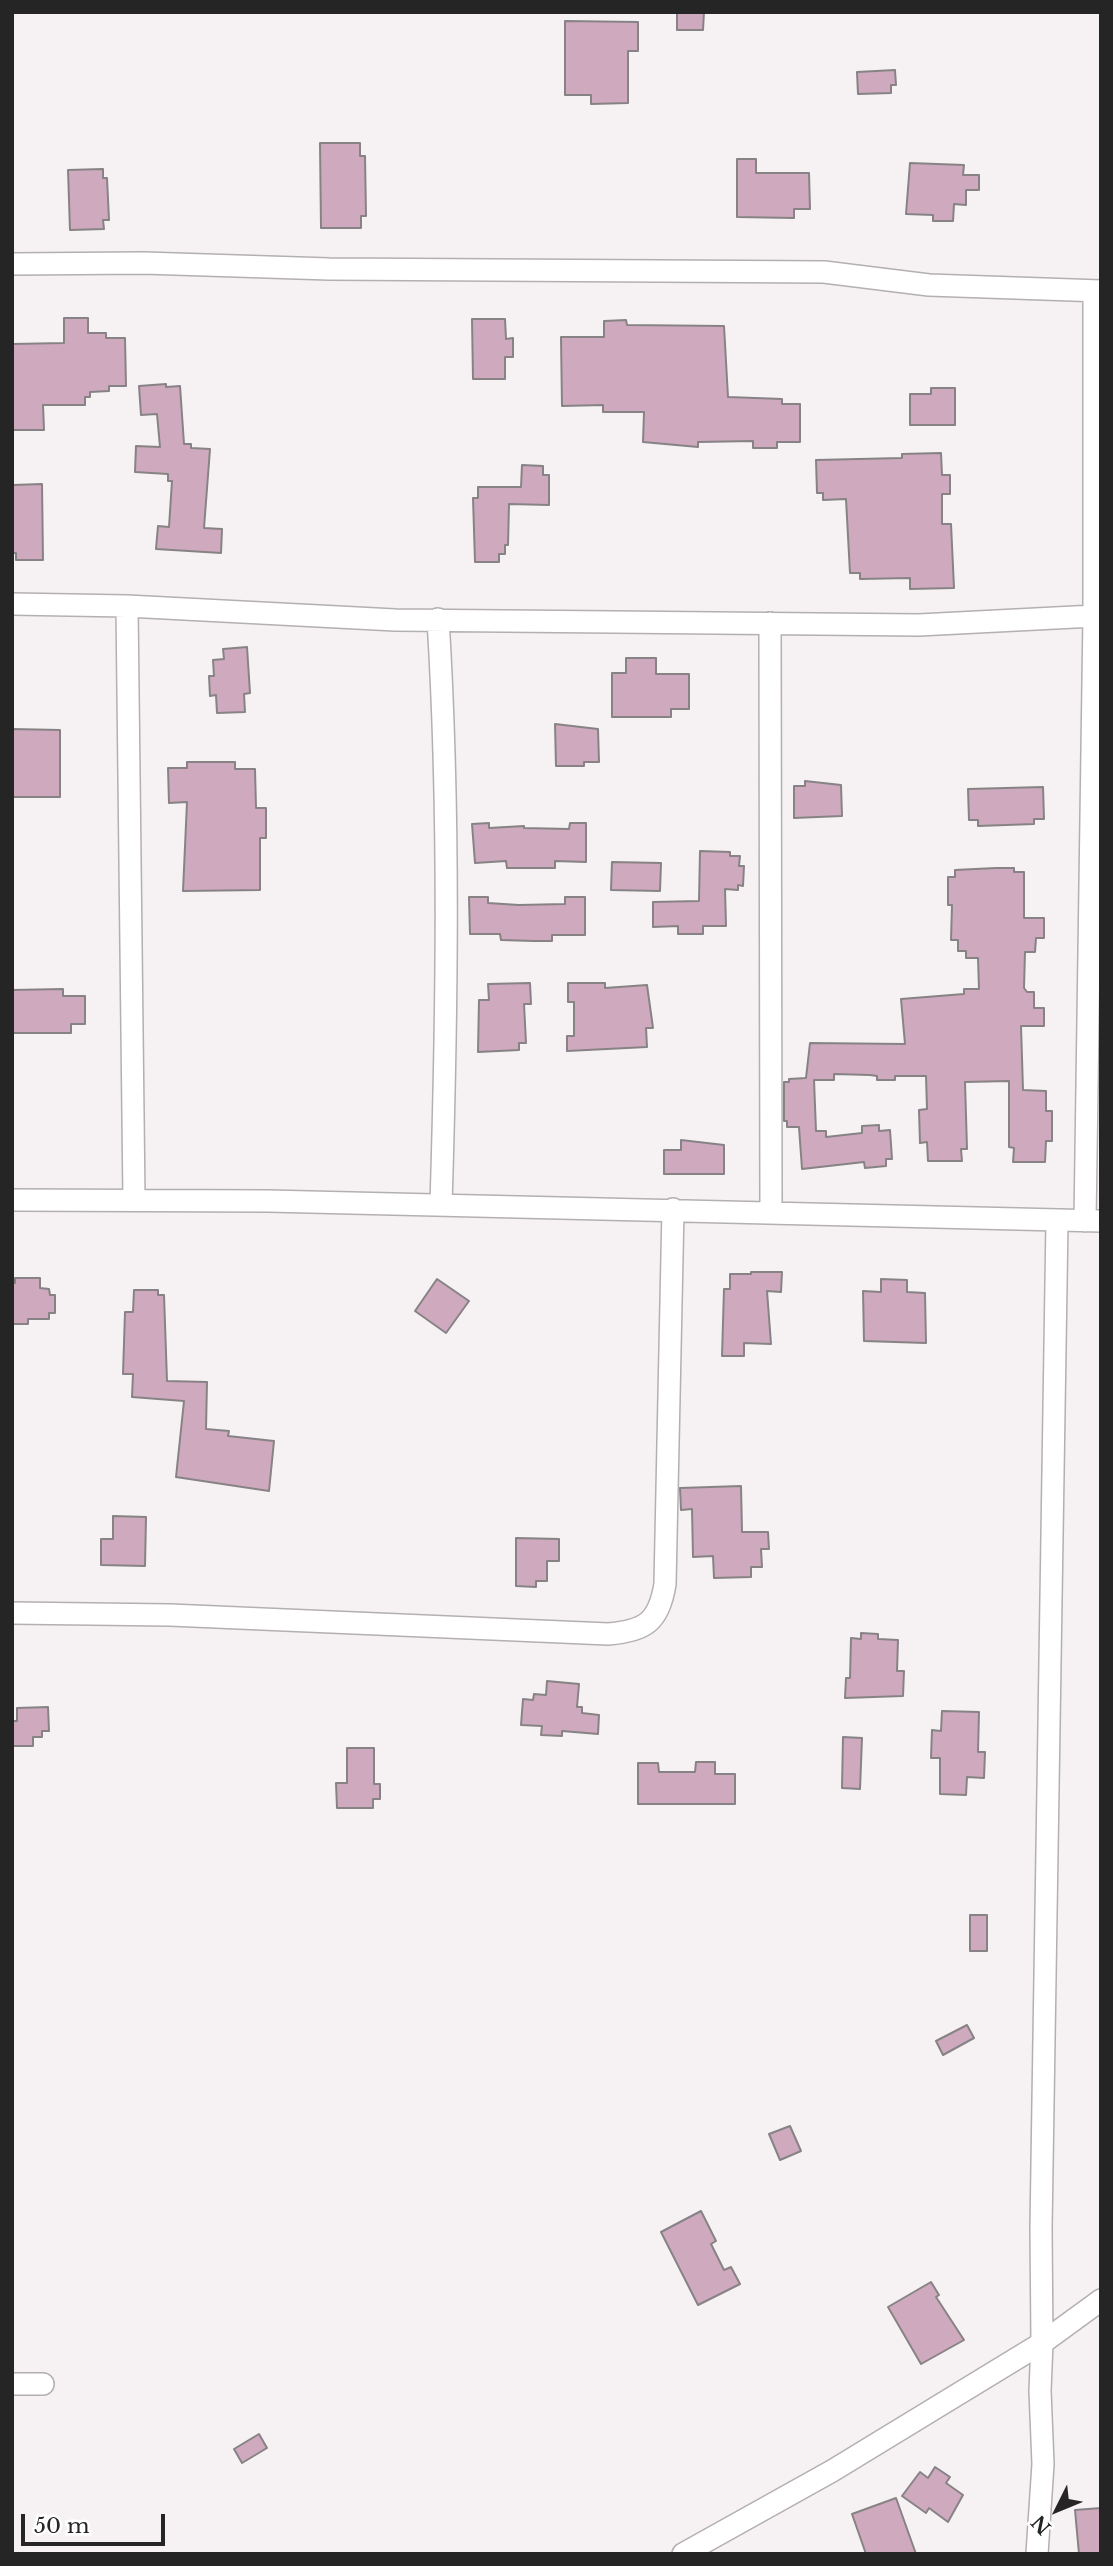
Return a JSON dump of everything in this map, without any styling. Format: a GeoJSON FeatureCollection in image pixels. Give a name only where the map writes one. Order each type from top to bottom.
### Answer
{"type":"FeatureCollection","features":[{"type":"Feature","properties":{"kind":"street"},"geometry":{"type":"LineString","coordinates":[[12,264],[144,263],[329,269],[824,272],[929,285],[1097,291],[1093,1221],[673,1209],[12,1200]]}},
{"type":"Feature","properties":{"kind":"street"},"geometry":{"type":"LineString","coordinates":[[12,604],[127,606],[395,620],[919,625],[1094,616]]}},
{"type":"Feature","properties":{"kind":"street"},"geometry":{"type":"LineString","coordinates":[[127,606],[134,1200]]}},
{"type":"Feature","properties":{"kind":"street"},"geometry":{"type":"LineString","coordinates":[[438,619],[445,730],[449,937],[441,1205]]}},
{"type":"Feature","properties":{"kind":"street"},"geometry":{"type":"LineString","coordinates":[[770,623],[771,1212]]}},
{"type":"Feature","properties":{"kind":"street"},"geometry":{"type":"LineString","coordinates":[[12,1613],[183,1615],[608,1634],[632,1632],[646,1625],[662,1601],[665,1584],[673,1209]]}},
{"type":"Feature","properties":{"kind":"street"},"geometry":{"type":"LineString","coordinates":[[1037,2554],[1043,2463],[1040,2391],[1042,2158],[1057,1221]]}},
{"type":"Feature","properties":{"kind":"street"},"geometry":{"type":"LineString","coordinates":[[683,2554],[936,2410],[1042,2343],[1101,2300]]}},
{"type":"Feature","properties":{"kind":"street"},"geometry":{"type":"LineString","coordinates":[[12,2385],[43,2384]]}},
{"type":"Feature","properties":{"kind":"building"},"geometry":{"type":"Polygon","coordinates":[[[677,12],[704,12],[703,30],[677,30],[677,12]]]}},
{"type":"Feature","properties":{"kind":"building"},"geometry":{"type":"Polygon","coordinates":[[[565,21],[638,22],[638,51],[628,51],[628,103],[591,104],[591,95],[565,95],[565,21]]]}},
{"type":"Feature","properties":{"kind":"building"},"geometry":{"type":"Polygon","coordinates":[[[895,70],[896,85],[891,85],[891,93],[858,94],[857,72],[895,70]]]}},
{"type":"Feature","properties":{"kind":"building"},"geometry":{"type":"Polygon","coordinates":[[[320,143],[360,143],[360,156],[365,156],[366,216],[361,216],[361,228],[321,228],[320,143]]]}},
{"type":"Feature","properties":{"kind":"building"},"geometry":{"type":"Polygon","coordinates":[[[737,159],[756,159],[756,173],[809,173],[810,209],[794,209],[794,218],[737,217],[737,159]]]}},
{"type":"Feature","properties":{"kind":"building"},"geometry":{"type":"Polygon","coordinates":[[[910,163],[964,165],[963,175],[979,175],[979,190],[966,190],[966,205],[954,204],[953,221],[933,221],[933,215],[906,214],[910,163]]]}},
{"type":"Feature","properties":{"kind":"building"},"geometry":{"type":"Polygon","coordinates":[[[103,169],[103,178],[107,178],[109,220],[103,220],[104,229],[70,230],[68,170],[103,169]]]}},
{"type":"Feature","properties":{"kind":"building"},"geometry":{"type":"Polygon","coordinates":[[[64,318],[88,318],[88,333],[106,333],[106,338],[125,338],[126,386],[109,386],[109,391],[90,392],[90,397],[85,397],[85,405],[43,405],[44,430],[13,430],[12,344],[64,343],[64,318]]]}},
{"type":"Feature","properties":{"kind":"building"},"geometry":{"type":"Polygon","coordinates":[[[472,319],[505,319],[506,339],[513,338],[513,357],[505,357],[505,379],[473,379],[472,319]]]}},
{"type":"Feature","properties":{"kind":"building"},"geometry":{"type":"Polygon","coordinates":[[[626,320],[627,325],[724,326],[728,397],[782,399],[782,404],[800,404],[800,442],[777,442],[777,448],[753,448],[753,441],[698,442],[698,447],[643,442],[644,412],[603,412],[603,405],[562,406],[561,337],[604,337],[604,321],[626,320]]]}},
{"type":"Feature","properties":{"kind":"building"},"geometry":{"type":"Polygon","coordinates":[[[166,384],[166,387],[180,386],[184,444],[191,444],[191,448],[210,449],[204,528],[222,529],[221,553],[156,549],[158,526],[169,527],[172,481],[168,481],[168,474],[135,472],[136,446],[160,447],[157,414],[141,415],[139,386],[166,384]]]}},
{"type":"Feature","properties":{"kind":"building"},"geometry":{"type":"Polygon","coordinates":[[[931,388],[955,388],[955,425],[910,425],[910,394],[931,394],[931,388]]]}},
{"type":"Feature","properties":{"kind":"building"},"geometry":{"type":"Polygon","coordinates":[[[941,453],[942,475],[950,475],[950,494],[942,494],[942,524],[951,524],[954,588],[910,589],[910,578],[860,579],[860,573],[850,573],[846,499],[823,500],[823,493],[817,493],[816,460],[902,458],[902,454],[941,453]]]}},
{"type":"Feature","properties":{"kind":"building"},"geometry":{"type":"Polygon","coordinates":[[[522,465],[543,466],[543,475],[549,475],[549,505],[509,504],[508,545],[505,545],[505,554],[499,554],[499,562],[475,562],[473,498],[478,498],[478,487],[521,487],[522,465]]]}},
{"type":"Feature","properties":{"kind":"building"},"geometry":{"type":"Polygon","coordinates":[[[42,484],[43,560],[16,560],[16,553],[12,553],[13,485],[42,484]]]}},
{"type":"Feature","properties":{"kind":"building"},"geometry":{"type":"Polygon","coordinates":[[[247,647],[250,693],[244,694],[245,712],[217,713],[216,695],[210,696],[209,676],[214,676],[213,660],[224,659],[223,649],[247,647]]]}},
{"type":"Feature","properties":{"kind":"building"},"geometry":{"type":"Polygon","coordinates":[[[626,658],[656,658],[656,674],[689,674],[689,709],[671,709],[671,717],[612,717],[612,673],[626,673],[626,658]]]}},
{"type":"Feature","properties":{"kind":"building"},"geometry":{"type":"Polygon","coordinates":[[[555,724],[598,729],[599,762],[584,762],[584,766],[556,766],[555,724]]]}},
{"type":"Feature","properties":{"kind":"building"},"geometry":{"type":"Polygon","coordinates":[[[12,729],[60,730],[60,797],[12,797],[12,729]]]}},
{"type":"Feature","properties":{"kind":"building"},"geometry":{"type":"Polygon","coordinates":[[[187,762],[235,762],[235,769],[255,769],[256,808],[266,808],[266,838],[260,838],[260,890],[183,891],[187,802],[169,803],[168,768],[187,768],[187,762]]]}},
{"type":"Feature","properties":{"kind":"building"},"geometry":{"type":"Polygon","coordinates":[[[805,781],[841,785],[842,816],[794,818],[794,786],[805,786],[805,781]]]}},
{"type":"Feature","properties":{"kind":"building"},"geometry":{"type":"Polygon","coordinates":[[[1043,787],[1044,819],[1034,819],[1034,824],[978,826],[978,820],[969,820],[968,789],[1043,787]]]}},
{"type":"Feature","properties":{"kind":"building"},"geometry":{"type":"Polygon","coordinates":[[[489,823],[489,828],[524,826],[569,829],[570,823],[586,823],[586,862],[555,861],[555,868],[507,868],[506,861],[475,863],[472,824],[489,823]]]}},
{"type":"Feature","properties":{"kind":"building"},"geometry":{"type":"Polygon","coordinates":[[[700,851],[730,852],[730,856],[740,856],[739,866],[744,866],[743,886],[738,885],[738,890],[725,889],[726,926],[703,926],[703,934],[678,934],[678,926],[653,927],[653,902],[699,901],[700,851]]]}},
{"type":"Feature","properties":{"kind":"building"},"geometry":{"type":"Polygon","coordinates":[[[612,862],[661,863],[660,891],[611,890],[612,862]]]}},
{"type":"Feature","properties":{"kind":"building"},"geometry":{"type":"Polygon","coordinates":[[[1014,868],[1014,872],[1024,872],[1024,918],[1044,918],[1044,938],[1036,938],[1035,952],[1025,952],[1024,988],[1027,992],[1034,992],[1034,1008],[1044,1008],[1044,1026],[1021,1026],[1023,1090],[1046,1091],[1046,1111],[1052,1111],[1052,1141],[1046,1141],[1045,1162],[1013,1162],[1014,1148],[1009,1147],[1009,1081],[965,1082],[967,1149],[961,1149],[962,1161],[928,1161],[927,1142],[920,1143],[919,1110],[927,1109],[926,1076],[895,1076],[895,1080],[877,1080],[877,1076],[870,1075],[834,1074],[834,1080],[814,1080],[816,1131],[826,1131],[826,1137],[862,1133],[862,1126],[879,1125],[879,1131],[890,1130],[892,1159],[886,1159],[886,1166],[865,1168],[864,1162],[802,1169],[799,1127],[787,1127],[787,1121],[784,1121],[784,1082],[806,1078],[810,1043],[905,1044],[901,999],[964,994],[964,989],[979,989],[978,958],[966,958],[966,951],[958,951],[958,940],[951,940],[952,905],[948,905],[948,877],[955,877],[955,870],[1014,868]]]}},
{"type":"Feature","properties":{"kind":"building"},"geometry":{"type":"Polygon","coordinates":[[[469,897],[488,897],[488,903],[519,905],[565,904],[565,897],[585,897],[585,935],[552,935],[552,941],[534,941],[501,940],[500,934],[470,934],[469,897]]]}},
{"type":"Feature","properties":{"kind":"building"},"geometry":{"type":"Polygon","coordinates":[[[530,983],[531,1004],[524,1004],[526,1043],[519,1043],[519,1050],[478,1052],[479,1000],[489,1000],[488,984],[530,983]]]}},
{"type":"Feature","properties":{"kind":"building"},"geometry":{"type":"Polygon","coordinates":[[[568,983],[605,983],[605,988],[647,985],[653,1028],[646,1028],[647,1047],[567,1051],[567,1036],[574,1036],[574,1002],[568,1002],[568,983]]]}},
{"type":"Feature","properties":{"kind":"building"},"geometry":{"type":"Polygon","coordinates":[[[63,989],[63,996],[85,996],[85,1024],[71,1024],[71,1033],[12,1033],[12,990],[63,989]]]}},
{"type":"Feature","properties":{"kind":"building"},"geometry":{"type":"Polygon","coordinates":[[[681,1140],[724,1145],[724,1174],[664,1174],[664,1150],[681,1150],[681,1140]]]}},
{"type":"Feature","properties":{"kind":"building"},"geometry":{"type":"Polygon","coordinates":[[[782,1272],[781,1292],[767,1291],[771,1344],[744,1343],[744,1356],[722,1356],[724,1289],[730,1289],[730,1274],[782,1272]]]}},
{"type":"Feature","properties":{"kind":"building"},"geometry":{"type":"Polygon","coordinates":[[[15,1278],[40,1278],[40,1288],[49,1289],[50,1295],[55,1295],[55,1313],[49,1313],[49,1319],[28,1319],[28,1324],[12,1324],[12,1283],[15,1283],[15,1278]]]}},
{"type":"Feature","properties":{"kind":"building"},"geometry":{"type":"Polygon","coordinates":[[[437,1279],[469,1301],[446,1333],[415,1311],[437,1279]]]}},
{"type":"Feature","properties":{"kind":"building"},"geometry":{"type":"Polygon","coordinates":[[[881,1279],[907,1280],[907,1292],[925,1293],[926,1343],[864,1341],[863,1291],[881,1292],[881,1279]]]}},
{"type":"Feature","properties":{"kind":"building"},"geometry":{"type":"Polygon","coordinates":[[[134,1290],[158,1290],[158,1295],[164,1295],[167,1381],[207,1382],[206,1429],[229,1431],[228,1436],[274,1441],[269,1491],[176,1477],[184,1401],[132,1397],[133,1374],[123,1374],[125,1312],[133,1312],[134,1290]]]}},
{"type":"Feature","properties":{"kind":"building"},"geometry":{"type":"Polygon","coordinates":[[[741,1486],[742,1532],[768,1532],[769,1549],[761,1549],[762,1567],[751,1567],[751,1577],[714,1578],[713,1556],[693,1557],[692,1509],[681,1510],[680,1488],[741,1486]]]}},
{"type":"Feature","properties":{"kind":"building"},"geometry":{"type":"Polygon","coordinates":[[[113,1516],[146,1517],[145,1566],[101,1565],[101,1539],[113,1539],[113,1516]]]}},
{"type":"Feature","properties":{"kind":"building"},"geometry":{"type":"Polygon","coordinates":[[[516,1538],[559,1539],[559,1561],[547,1561],[547,1581],[536,1581],[536,1587],[516,1586],[516,1538]]]}},
{"type":"Feature","properties":{"kind":"building"},"geometry":{"type":"Polygon","coordinates":[[[861,1633],[878,1634],[878,1639],[898,1640],[897,1671],[904,1671],[903,1696],[845,1698],[846,1678],[850,1678],[851,1638],[861,1639],[861,1633]]]}},
{"type":"Feature","properties":{"kind":"building"},"geometry":{"type":"Polygon","coordinates":[[[547,1681],[579,1684],[577,1707],[582,1707],[582,1713],[599,1715],[598,1734],[562,1731],[562,1736],[541,1735],[542,1726],[521,1725],[523,1699],[533,1700],[534,1694],[546,1695],[547,1681]]]}},
{"type":"Feature","properties":{"kind":"building"},"geometry":{"type":"Polygon","coordinates":[[[48,1707],[49,1731],[42,1731],[42,1737],[33,1737],[33,1746],[12,1746],[12,1721],[17,1721],[17,1708],[48,1707]]]}},
{"type":"Feature","properties":{"kind":"building"},"geometry":{"type":"Polygon","coordinates":[[[942,1711],[979,1712],[978,1752],[985,1752],[984,1778],[967,1777],[966,1795],[940,1794],[940,1758],[931,1758],[932,1730],[941,1731],[942,1711]]]}},
{"type":"Feature","properties":{"kind":"building"},"geometry":{"type":"Polygon","coordinates":[[[843,1737],[862,1738],[860,1789],[842,1788],[843,1737]]]}},
{"type":"Feature","properties":{"kind":"building"},"geometry":{"type":"Polygon","coordinates":[[[347,1748],[374,1748],[374,1784],[380,1784],[380,1799],[373,1799],[373,1808],[337,1808],[336,1783],[347,1783],[347,1748]]]}},
{"type":"Feature","properties":{"kind":"building"},"geometry":{"type":"Polygon","coordinates":[[[696,1762],[715,1762],[715,1774],[735,1774],[735,1804],[638,1804],[638,1763],[658,1763],[659,1772],[695,1772],[696,1762]]]}},
{"type":"Feature","properties":{"kind":"building"},"geometry":{"type":"Polygon","coordinates":[[[970,1915],[987,1915],[987,1951],[970,1951],[970,1915]]]}},
{"type":"Feature","properties":{"kind":"building"},"geometry":{"type":"Polygon","coordinates":[[[967,2025],[974,2038],[943,2055],[936,2041],[967,2025]]]}},
{"type":"Feature","properties":{"kind":"building"},"geometry":{"type":"Polygon","coordinates":[[[790,2126],[801,2151],[780,2160],[769,2134],[790,2126]]]}},
{"type":"Feature","properties":{"kind":"building"},"geometry":{"type":"Polygon","coordinates":[[[701,2211],[716,2241],[711,2244],[724,2270],[731,2267],[740,2284],[698,2305],[661,2232],[701,2211]]]}},
{"type":"Feature","properties":{"kind":"building"},"geometry":{"type":"Polygon","coordinates":[[[931,2282],[939,2295],[936,2297],[964,2340],[921,2364],[888,2307],[931,2282]]]}},
{"type":"Feature","properties":{"kind":"building"},"geometry":{"type":"Polygon","coordinates":[[[259,2434],[267,2448],[242,2463],[234,2449],[259,2434]]]}},
{"type":"Feature","properties":{"kind":"building"},"geometry":{"type":"Polygon","coordinates":[[[935,2467],[950,2477],[946,2483],[963,2495],[948,2522],[929,2508],[926,2513],[902,2496],[920,2472],[928,2478],[935,2467]]]}},
{"type":"Feature","properties":{"kind":"building"},"geometry":{"type":"Polygon","coordinates":[[[896,2498],[916,2554],[866,2554],[852,2514],[896,2498]]]}},
{"type":"Feature","properties":{"kind":"building"},"geometry":{"type":"Polygon","coordinates":[[[1101,2508],[1101,2554],[1079,2554],[1075,2510],[1101,2508]]]}}]}
